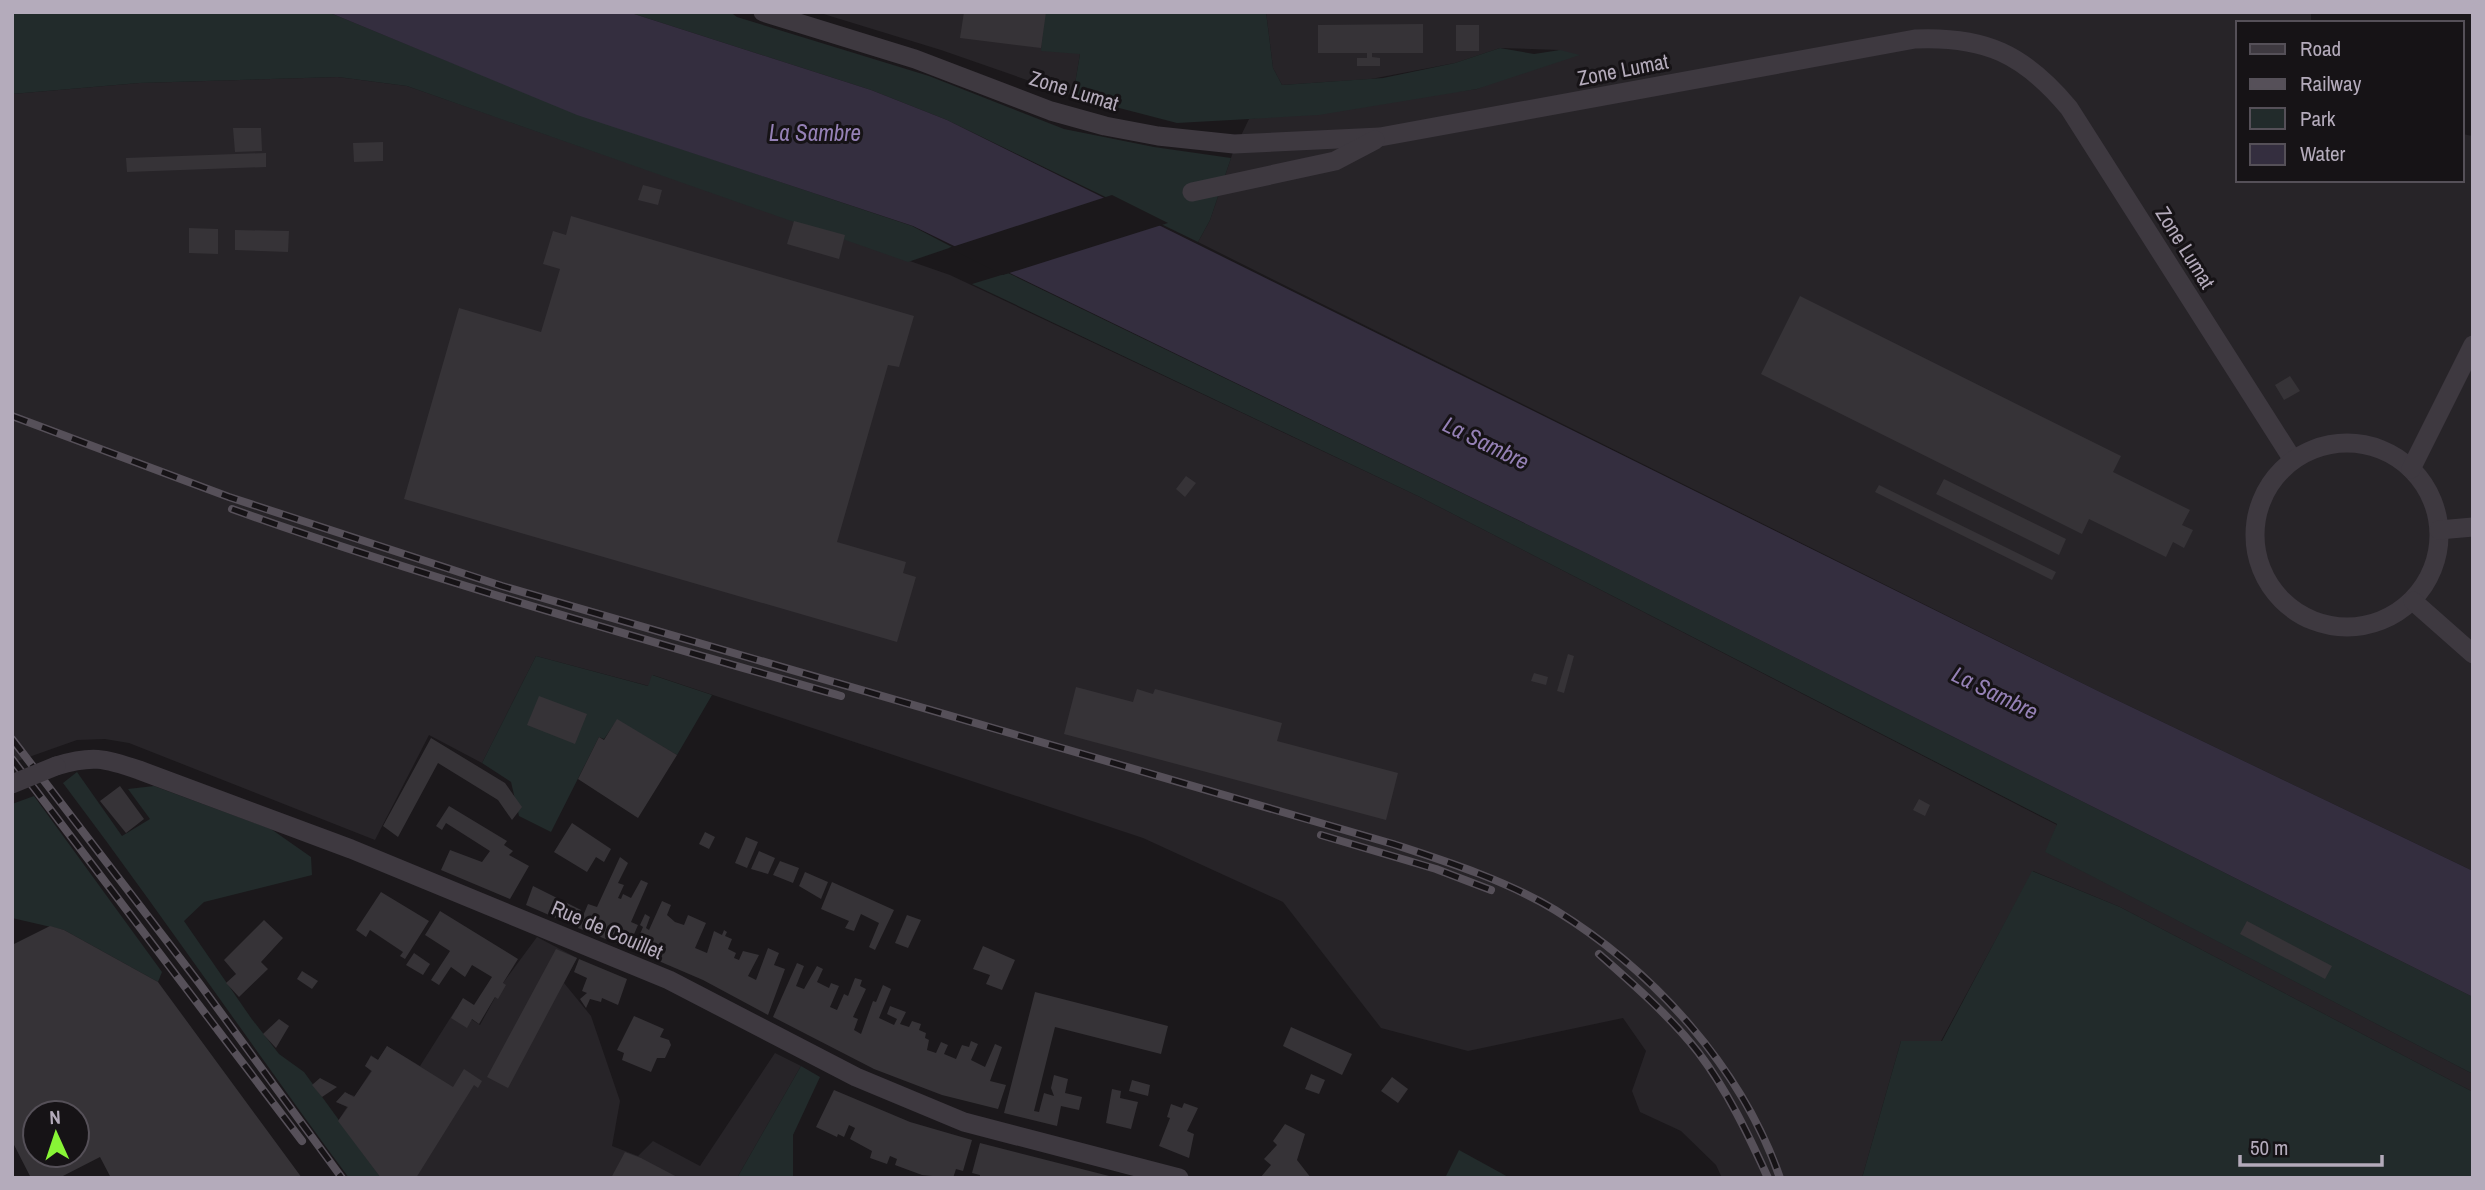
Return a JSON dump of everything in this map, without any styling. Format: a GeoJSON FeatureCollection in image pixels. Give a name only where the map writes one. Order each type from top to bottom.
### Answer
{"type":"FeatureCollection","features":[{"type":"Feature","properties":{"kind":"street","name":"Zone Lumat"},"geometry":{"type":"LineString","coordinates":[[763,12],[915,59],[1051,111],[1105,126],[1158,136],[1234,144],[1380,137],[1915,39],[1950,38],[1989,46],[2024,63],[2049,85],[2068,108],[2293,460]]}},
{"type":"Feature","properties":{"kind":"street"},"geometry":{"type":"LineString","coordinates":[[1192,192],[1335,161],[1380,137]]}},
{"type":"Feature","properties":{"kind":"street"},"geometry":{"type":"LineString","coordinates":[[2411,469],[2473,345]]}},
{"type":"Feature","properties":{"kind":"street"},"geometry":{"type":"LineString","coordinates":[[2341,443],[2384,450],[2411,469],[2430,495],[2440,530],[2435,565],[2425,586],[2413,601],[2387,619],[2350,628],[2322,624],[2299,615],[2279,598],[2263,574],[2256,551],[2255,520],[2264,495],[2277,474],[2293,460],[2314,449],[2341,443]]}},
{"type":"Feature","properties":{"kind":"street"},"geometry":{"type":"LineString","coordinates":[[2440,530],[2473,527]]}},
{"type":"Feature","properties":{"kind":"street"},"geometry":{"type":"LineString","coordinates":[[2413,601],[2473,654]]}},
{"type":"Feature","properties":{"kind":"street","name":"Rue de Couillet"},"geometry":{"type":"LineString","coordinates":[[12,785],[56,766],[83,758],[105,758],[139,769],[351,849],[669,980],[856,1077],[964,1122],[1179,1178]]}},
{"type":"Feature","properties":{"kind":"shaded area"},"geometry":{"type":"Polygon","coordinates":[[[817,12],[1045,12],[1080,54],[1073,96],[941,50],[817,12]]]}},
{"type":"Feature","properties":{"kind":"shaded area"},"geometry":{"type":"Polygon","coordinates":[[[1266,12],[2311,12],[2311,21],[2236,21],[2236,182],[2464,182],[2464,134],[2473,136],[2473,871],[2098,691],[1198,242],[1210,220],[1233,152],[1249,119],[1477,89],[1560,50],[1500,48],[1455,63],[1371,79],[1282,85],[1273,68],[1266,12]]]}},
{"type":"Feature","properties":{"kind":"shaded area"},"geometry":{"type":"Polygon","coordinates":[[[338,77],[407,86],[950,275],[1420,497],[2057,825],[2046,852],[2473,1074],[2473,1092],[2120,907],[2033,871],[1941,1041],[1901,1041],[1862,1178],[1722,1178],[1716,1165],[1681,1131],[1640,1112],[1632,1091],[1646,1051],[1623,1018],[1468,1051],[1381,1028],[1283,902],[1143,838],[653,675],[649,686],[536,656],[482,763],[429,735],[375,840],[129,743],[105,739],[77,740],[12,763],[12,94],[139,83],[338,77]]]}},
{"type":"Feature","properties":{"kind":"shaded area"},"geometry":{"type":"Polygon","coordinates":[[[537,937],[577,958],[564,983],[591,1016],[620,1101],[612,1146],[638,1156],[653,1141],[700,1166],[775,1053],[801,1066],[737,1178],[373,1178],[338,1121],[347,1107],[336,1102],[345,1093],[355,1096],[371,1071],[365,1066],[371,1055],[378,1060],[387,1046],[420,1066],[456,1009],[480,1025],[503,983],[537,937]]]}},
{"type":"Feature","properties":{"kind":"green space"},"geometry":{"type":"Polygon","coordinates":[[[12,12],[328,12],[577,114],[912,226],[952,247],[908,262],[407,86],[338,77],[139,83],[12,94],[12,12]]]}},
{"type":"Feature","properties":{"kind":"green space"},"geometry":{"type":"Polygon","coordinates":[[[628,12],[730,12],[737,17],[929,76],[1064,129],[1154,147],[1231,158],[1210,220],[1198,242],[947,120],[871,90],[628,12]]]}},
{"type":"Feature","properties":{"kind":"green space"},"geometry":{"type":"Polygon","coordinates":[[[1045,12],[1266,12],[1273,68],[1282,85],[1383,78],[1455,63],[1500,48],[1534,54],[1560,50],[1580,55],[1477,89],[1319,115],[1177,123],[1073,96],[1080,54],[1041,51],[1045,12]]]}},
{"type":"Feature","properties":{"kind":"green space"},"geometry":{"type":"Polygon","coordinates":[[[1008,273],[1588,554],[2473,997],[2473,1074],[2045,852],[2057,824],[1420,497],[972,284],[1008,273]]]}},
{"type":"Feature","properties":{"kind":"green space"},"geometry":{"type":"Polygon","coordinates":[[[536,656],[648,686],[652,675],[712,695],[677,755],[617,720],[604,739],[599,737],[551,832],[519,816],[511,782],[482,763],[536,656]]]}},
{"type":"Feature","properties":{"kind":"green space"},"geometry":{"type":"Polygon","coordinates":[[[77,772],[122,836],[150,819],[128,789],[154,786],[271,829],[311,857],[312,875],[204,902],[184,921],[251,1018],[279,1054],[304,1072],[381,1178],[349,1178],[63,783],[77,772]]]}},
{"type":"Feature","properties":{"kind":"green space"},"geometry":{"type":"Polygon","coordinates":[[[34,796],[162,972],[158,982],[64,930],[12,918],[12,804],[34,796]]]}},
{"type":"Feature","properties":{"kind":"green space"},"geometry":{"type":"Polygon","coordinates":[[[2032,871],[2120,907],[2473,1092],[2473,1178],[1862,1178],[1901,1041],[1942,1041],[2032,871]]]}},
{"type":"Feature","properties":{"kind":"green space"},"geometry":{"type":"Polygon","coordinates":[[[801,1066],[820,1077],[793,1135],[793,1178],[737,1178],[801,1066]]]}},
{"type":"Feature","properties":{"kind":"green space"},"geometry":{"type":"Polygon","coordinates":[[[1459,1150],[1510,1178],[1445,1178],[1459,1150]]]}},
{"type":"Feature","properties":{"kind":"water","name":"La Sambre"},"geometry":{"type":"Polygon","coordinates":[[[328,12],[628,12],[871,90],[947,120],[2098,691],[2473,871],[2473,997],[1588,554],[913,226],[577,115],[328,12]]]}},
{"type":"Feature","properties":{"kind":"pier"},"geometry":{"type":"Polygon","coordinates":[[[1112,195],[1168,223],[1003,275],[949,248],[1112,195]]]}},
{"type":"Feature","properties":{"kind":"building"},"geometry":{"type":"Polygon","coordinates":[[[964,12],[1046,12],[1041,48],[960,38],[964,12]]]}},
{"type":"Feature","properties":{"kind":"building"},"geometry":{"type":"Polygon","coordinates":[[[1423,24],[1423,53],[1372,53],[1372,57],[1380,58],[1380,66],[1357,66],[1357,58],[1367,58],[1367,53],[1318,53],[1318,25],[1423,24]]]}},
{"type":"Feature","properties":{"kind":"building"},"geometry":{"type":"Polygon","coordinates":[[[1456,25],[1479,25],[1479,51],[1456,51],[1456,25]]]}},
{"type":"Feature","properties":{"kind":"building"},"geometry":{"type":"Polygon","coordinates":[[[233,128],[261,128],[262,151],[235,152],[233,128]]]}},
{"type":"Feature","properties":{"kind":"building"},"geometry":{"type":"Polygon","coordinates":[[[383,142],[383,161],[354,162],[353,143],[383,142]]]}},
{"type":"Feature","properties":{"kind":"building"},"geometry":{"type":"Polygon","coordinates":[[[266,153],[266,167],[127,172],[126,158],[266,153]]]}},
{"type":"Feature","properties":{"kind":"building"},"geometry":{"type":"Polygon","coordinates":[[[643,185],[662,190],[658,205],[638,200],[643,185]]]}},
{"type":"Feature","properties":{"kind":"building"},"geometry":{"type":"Polygon","coordinates":[[[571,216],[914,316],[899,367],[888,365],[837,542],[906,562],[903,573],[916,577],[897,642],[404,499],[459,308],[541,332],[560,269],[543,264],[553,231],[566,235],[571,216]]]}},
{"type":"Feature","properties":{"kind":"building"},"geometry":{"type":"Polygon","coordinates":[[[794,221],[845,235],[839,259],[787,244],[794,221]]]}},
{"type":"Feature","properties":{"kind":"building"},"geometry":{"type":"Polygon","coordinates":[[[189,228],[218,229],[218,254],[189,253],[189,228]]]}},
{"type":"Feature","properties":{"kind":"building"},"geometry":{"type":"Polygon","coordinates":[[[235,230],[289,231],[288,252],[235,250],[235,230]]]}},
{"type":"Feature","properties":{"kind":"building"},"geometry":{"type":"Polygon","coordinates":[[[1800,296],[2121,456],[2113,472],[2190,510],[2182,525],[2193,530],[2184,548],[2173,542],[2166,557],[2089,519],[2082,534],[1761,374],[1800,296]]]}},
{"type":"Feature","properties":{"kind":"building"},"geometry":{"type":"Polygon","coordinates":[[[2290,376],[2300,391],[2284,400],[2275,385],[2290,376]]]}},
{"type":"Feature","properties":{"kind":"building"},"geometry":{"type":"Polygon","coordinates":[[[1186,476],[1196,483],[1185,497],[1176,489],[1186,476]]]}},
{"type":"Feature","properties":{"kind":"building"},"geometry":{"type":"Polygon","coordinates":[[[1944,479],[2066,539],[2059,555],[1936,494],[1944,479]]]}},
{"type":"Feature","properties":{"kind":"building"},"geometry":{"type":"Polygon","coordinates":[[[1879,485],[2056,572],[2052,580],[1875,492],[1879,485]]]}},
{"type":"Feature","properties":{"kind":"building"},"geometry":{"type":"Polygon","coordinates":[[[1568,654],[1574,656],[1564,693],[1557,691],[1568,654]]]}},
{"type":"Feature","properties":{"kind":"building"},"geometry":{"type":"Polygon","coordinates":[[[1534,673],[1548,677],[1546,685],[1531,681],[1534,673]]]}},
{"type":"Feature","properties":{"kind":"building"},"geometry":{"type":"Polygon","coordinates":[[[1076,687],[1133,702],[1137,689],[1153,694],[1155,689],[1282,723],[1277,741],[1398,773],[1386,820],[1064,734],[1076,687]]]}},
{"type":"Feature","properties":{"kind":"building"},"geometry":{"type":"Polygon","coordinates":[[[539,696],[587,714],[575,744],[527,725],[539,696]]]}},
{"type":"Feature","properties":{"kind":"building"},"geometry":{"type":"Polygon","coordinates":[[[617,719],[677,755],[638,818],[578,779],[599,737],[604,740],[617,719]]]}},
{"type":"Feature","properties":{"kind":"building"},"geometry":{"type":"Polygon","coordinates":[[[431,738],[505,783],[522,807],[512,820],[498,800],[438,763],[398,837],[383,826],[431,738]]]}},
{"type":"Feature","properties":{"kind":"building"},"geometry":{"type":"Polygon","coordinates":[[[120,786],[144,819],[126,833],[100,801],[120,786]]]}},
{"type":"Feature","properties":{"kind":"building"},"geometry":{"type":"Polygon","coordinates":[[[1919,799],[1930,805],[1925,816],[1913,810],[1919,799]]]}},
{"type":"Feature","properties":{"kind":"building"},"geometry":{"type":"Polygon","coordinates":[[[449,806],[507,841],[504,845],[513,851],[509,855],[529,866],[510,899],[441,870],[450,850],[482,862],[490,851],[446,823],[442,830],[436,826],[449,806]]]}},
{"type":"Feature","properties":{"kind":"building"},"geometry":{"type":"Polygon","coordinates":[[[572,823],[611,849],[604,862],[596,857],[587,872],[554,852],[572,823]]]}},
{"type":"Feature","properties":{"kind":"building"},"geometry":{"type":"Polygon","coordinates":[[[705,832],[715,837],[709,849],[699,844],[705,832]]]}},
{"type":"Feature","properties":{"kind":"building"},"geometry":{"type":"Polygon","coordinates":[[[746,837],[758,842],[747,868],[735,863],[746,837]]]}},
{"type":"Feature","properties":{"kind":"building"},"geometry":{"type":"Polygon","coordinates":[[[759,851],[775,858],[768,874],[751,869],[759,851]]]}},
{"type":"Feature","properties":{"kind":"building"},"geometry":{"type":"Polygon","coordinates":[[[620,857],[628,863],[618,883],[624,885],[618,898],[621,899],[623,894],[631,898],[641,880],[648,883],[631,922],[638,925],[628,948],[578,928],[588,904],[597,907],[620,857]]]}},
{"type":"Feature","properties":{"kind":"building"},"geometry":{"type":"Polygon","coordinates":[[[780,861],[799,868],[793,883],[773,875],[780,861]]]}},
{"type":"Feature","properties":{"kind":"building"},"geometry":{"type":"Polygon","coordinates":[[[805,872],[828,882],[821,899],[799,886],[805,872]]]}},
{"type":"Feature","properties":{"kind":"building"},"geometry":{"type":"Polygon","coordinates":[[[832,882],[894,910],[875,950],[869,947],[879,923],[861,914],[854,931],[845,928],[849,921],[821,909],[832,882]]]}},
{"type":"Feature","properties":{"kind":"building"},"geometry":{"type":"Polygon","coordinates":[[[533,886],[581,910],[572,925],[526,905],[533,886]]]}},
{"type":"Feature","properties":{"kind":"building"},"geometry":{"type":"Polygon","coordinates":[[[381,892],[429,921],[405,959],[400,956],[403,952],[370,930],[366,937],[356,930],[381,892]]]}},
{"type":"Feature","properties":{"kind":"building"},"geometry":{"type":"Polygon","coordinates":[[[662,901],[671,905],[667,915],[675,922],[684,925],[688,915],[706,923],[695,948],[707,953],[714,931],[722,935],[724,930],[727,932],[725,936],[732,939],[728,949],[736,953],[734,958],[739,960],[743,951],[759,955],[748,976],[756,980],[768,948],[779,953],[774,965],[785,969],[768,1015],[703,980],[633,950],[643,927],[640,925],[645,914],[650,917],[646,928],[649,930],[662,901]]]}},
{"type":"Feature","properties":{"kind":"building"},"geometry":{"type":"Polygon","coordinates":[[[440,911],[518,959],[503,983],[506,985],[498,999],[495,997],[479,1024],[472,1019],[467,1028],[451,1018],[463,998],[474,1005],[492,977],[472,965],[465,977],[451,967],[439,985],[431,980],[450,951],[425,935],[440,911]]]}},
{"type":"Feature","properties":{"kind":"building"},"geometry":{"type":"Polygon","coordinates":[[[907,915],[921,920],[908,948],[895,943],[907,915]]]}},
{"type":"Feature","properties":{"kind":"building"},"geometry":{"type":"Polygon","coordinates":[[[264,920],[283,938],[261,962],[268,969],[239,997],[226,983],[236,974],[224,960],[264,920]]]}},
{"type":"Feature","properties":{"kind":"building"},"geometry":{"type":"Polygon","coordinates":[[[2247,921],[2332,966],[2325,979],[2240,934],[2247,921]]]}},
{"type":"Feature","properties":{"kind":"building"},"geometry":{"type":"Polygon","coordinates":[[[50,926],[64,930],[158,982],[302,1178],[111,1178],[100,1157],[91,1162],[91,1099],[21,1099],[21,1159],[12,1141],[12,945],[50,926]]]}},
{"type":"Feature","properties":{"kind":"building"},"geometry":{"type":"Polygon","coordinates":[[[983,946],[1015,960],[1002,990],[986,984],[990,975],[973,969],[983,946]]]}},
{"type":"Feature","properties":{"kind":"building"},"geometry":{"type":"Polygon","coordinates":[[[556,949],[577,958],[508,1088],[487,1077],[556,949]]]}},
{"type":"Feature","properties":{"kind":"building"},"geometry":{"type":"Polygon","coordinates":[[[414,953],[430,964],[423,975],[406,965],[414,953]]]}},
{"type":"Feature","properties":{"kind":"building"},"geometry":{"type":"Polygon","coordinates":[[[579,959],[627,979],[618,1005],[602,998],[601,1002],[590,999],[586,1008],[580,999],[587,993],[582,991],[587,978],[574,972],[579,959]]]}},
{"type":"Feature","properties":{"kind":"building"},"geometry":{"type":"Polygon","coordinates":[[[797,963],[804,966],[796,986],[804,989],[817,966],[823,969],[817,982],[829,988],[831,983],[839,986],[830,1007],[837,1010],[844,994],[848,996],[855,978],[862,980],[860,986],[866,989],[853,1017],[858,1019],[854,1030],[861,1034],[873,1001],[876,1002],[883,985],[891,989],[879,1018],[894,1025],[897,1019],[887,1014],[890,1006],[906,1012],[900,1024],[909,1027],[912,1021],[921,1024],[919,1030],[926,1033],[925,1038],[929,1040],[927,1050],[936,1053],[941,1042],[948,1045],[944,1054],[956,1059],[962,1045],[969,1047],[971,1041],[978,1044],[971,1060],[985,1067],[995,1044],[1002,1047],[990,1081],[1006,1085],[998,1109],[942,1095],[874,1069],[773,1017],[797,963]]]}},
{"type":"Feature","properties":{"kind":"building"},"geometry":{"type":"Polygon","coordinates":[[[302,971],[318,981],[312,989],[297,979],[302,971]]]}},
{"type":"Feature","properties":{"kind":"building"},"geometry":{"type":"Polygon","coordinates":[[[1035,992],[1168,1026],[1161,1054],[1055,1027],[1034,1111],[1039,1112],[1044,1093],[1054,1096],[1051,1088],[1054,1075],[1068,1079],[1065,1093],[1082,1097],[1079,1110],[1061,1106],[1057,1126],[1004,1113],[1035,992]]]}},
{"type":"Feature","properties":{"kind":"building"},"geometry":{"type":"Polygon","coordinates":[[[634,1016],[664,1029],[660,1037],[669,1040],[671,1045],[665,1058],[657,1058],[651,1072],[622,1060],[624,1053],[617,1050],[634,1016]]]}},
{"type":"Feature","properties":{"kind":"building"},"geometry":{"type":"Polygon","coordinates":[[[279,1019],[289,1026],[276,1048],[263,1034],[279,1019]]]}},
{"type":"Feature","properties":{"kind":"building"},"geometry":{"type":"Polygon","coordinates":[[[1291,1027],[1352,1054],[1342,1075],[1283,1046],[1291,1027]]]}},
{"type":"Feature","properties":{"kind":"building"},"geometry":{"type":"Polygon","coordinates":[[[387,1046],[453,1087],[464,1069],[482,1081],[478,1088],[474,1085],[416,1178],[381,1178],[338,1121],[348,1107],[336,1102],[345,1092],[354,1097],[372,1071],[365,1066],[371,1056],[378,1060],[387,1046]]]}},
{"type":"Feature","properties":{"kind":"building"},"geometry":{"type":"Polygon","coordinates":[[[1311,1074],[1325,1080],[1319,1094],[1305,1089],[1311,1074]]]}},
{"type":"Feature","properties":{"kind":"building"},"geometry":{"type":"Polygon","coordinates":[[[1392,1077],[1408,1089],[1398,1103],[1381,1091],[1392,1077]]]}},
{"type":"Feature","properties":{"kind":"building"},"geometry":{"type":"Polygon","coordinates":[[[320,1078],[337,1087],[322,1097],[312,1085],[320,1078]]]}},
{"type":"Feature","properties":{"kind":"building"},"geometry":{"type":"Polygon","coordinates":[[[1132,1080],[1150,1085],[1148,1096],[1129,1091],[1132,1080]]]}},
{"type":"Feature","properties":{"kind":"building"},"geometry":{"type":"Polygon","coordinates":[[[1112,1089],[1121,1091],[1120,1098],[1138,1102],[1131,1129],[1106,1123],[1112,1089]]]}},
{"type":"Feature","properties":{"kind":"building"},"geometry":{"type":"Polygon","coordinates":[[[834,1090],[910,1122],[972,1140],[963,1171],[956,1169],[953,1178],[922,1175],[895,1165],[897,1159],[890,1156],[887,1164],[870,1158],[872,1151],[850,1139],[855,1128],[849,1125],[844,1137],[838,1134],[837,1137],[816,1127],[834,1090]]]}},
{"type":"Feature","properties":{"kind":"building"},"geometry":{"type":"Polygon","coordinates":[[[1184,1103],[1198,1108],[1187,1131],[1194,1134],[1189,1158],[1159,1146],[1170,1118],[1167,1117],[1171,1104],[1182,1108],[1184,1103]]]}},
{"type":"Feature","properties":{"kind":"building"},"geometry":{"type":"Polygon","coordinates":[[[1285,1124],[1305,1134],[1297,1160],[1311,1178],[1260,1178],[1271,1165],[1264,1159],[1277,1145],[1273,1141],[1285,1124]]]}},
{"type":"Feature","properties":{"kind":"building"},"geometry":{"type":"Polygon","coordinates":[[[980,1143],[1113,1178],[980,1178],[980,1175],[972,1173],[980,1143]]]}},
{"type":"Feature","properties":{"kind":"building"},"geometry":{"type":"Polygon","coordinates":[[[625,1152],[641,1158],[679,1178],[611,1178],[625,1152]]]}},
{"type":"Feature","properties":{"kind":"building"},"geometry":{"type":"Polygon","coordinates":[[[26,1169],[77,1169],[59,1178],[31,1178],[26,1169]]]}},
{"type":"Feature","properties":{"kind":"railway"},"geometry":{"type":"LineString","coordinates":[[12,416],[229,497],[502,586],[1393,844],[1496,881],[1536,899],[1591,934],[1659,992],[1690,1025],[1743,1098],[1780,1178]]}},
{"type":"Feature","properties":{"kind":"railway"},"geometry":{"type":"LineString","coordinates":[[232,509],[459,584],[841,696]]}},
{"type":"Feature","properties":{"kind":"railway"},"geometry":{"type":"LineString","coordinates":[[12,739],[199,983],[342,1178]]}},
{"type":"Feature","properties":{"kind":"railway"},"geometry":{"type":"LineString","coordinates":[[12,759],[302,1141]]}},
{"type":"Feature","properties":{"kind":"railway"},"geometry":{"type":"LineString","coordinates":[[1321,835],[1436,869],[1491,890]]}},
{"type":"Feature","properties":{"kind":"railway"},"geometry":{"type":"LineString","coordinates":[[1599,954],[1663,1013],[1698,1052],[1728,1097],[1768,1178]]}}]}
